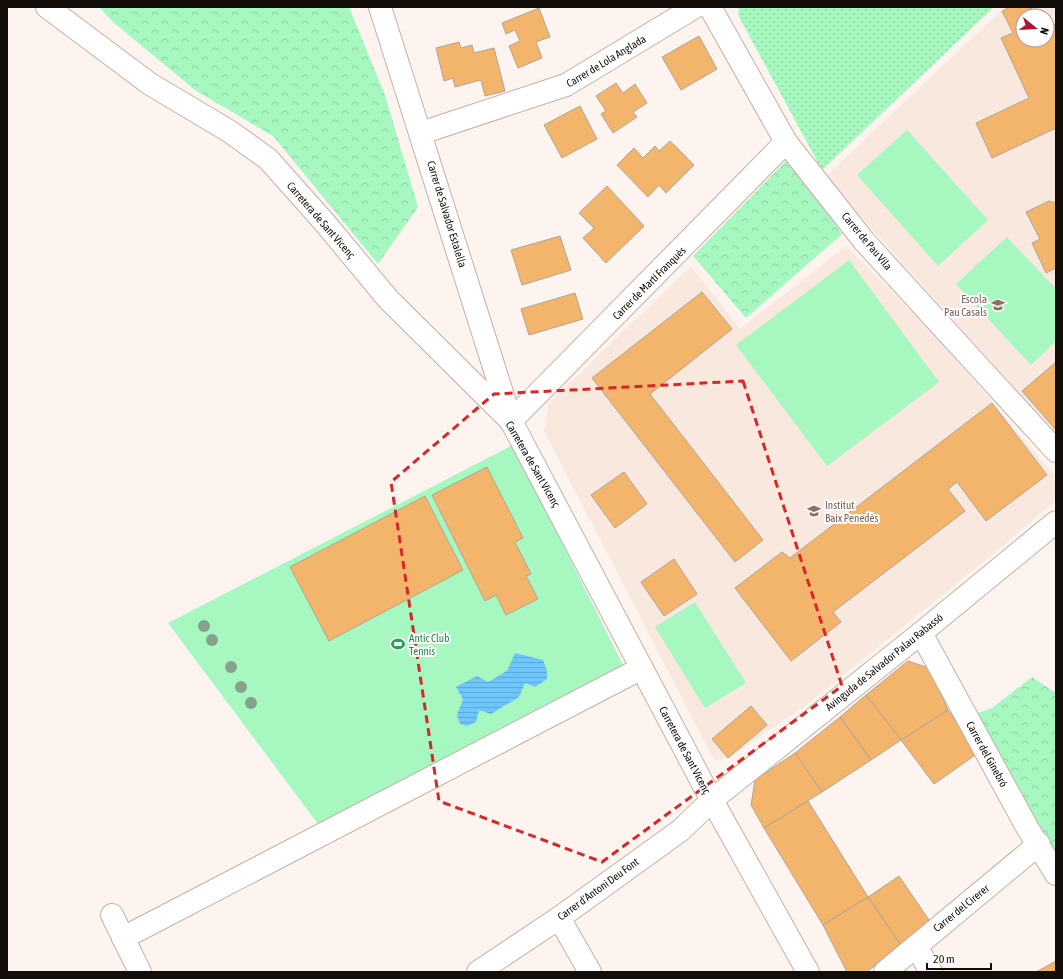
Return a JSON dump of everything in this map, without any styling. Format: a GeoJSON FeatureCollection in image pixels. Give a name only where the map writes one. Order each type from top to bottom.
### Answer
{"type":"FeatureCollection","features":[{"type":"Feature","properties":{"kind":"street","name":"Carretera de Sant Vicenç"},"geometry":{"type":"LineString","coordinates":[[47,7],[150,84],[229,131],[268,159],[325,223],[388,299],[511,421],[712,800],[808,972]]}},
{"type":"Feature","properties":{"kind":"street","name":"Carrer de Salvador Estalella"},"geometry":{"type":"LineString","coordinates":[[380,7],[422,133],[511,421]]}},
{"type":"Feature","properties":{"kind":"street","name":"Carrer de Lola Anglada"},"geometry":{"type":"LineString","coordinates":[[422,133],[566,86],[695,7]]}},
{"type":"Feature","properties":{"kind":"street","name":"Carrer de Pau Vila"},"geometry":{"type":"LineString","coordinates":[[710,7],[786,142],[864,241],[1056,452]]}},
{"type":"Feature","properties":{"kind":"street","name":"Carrer de Martí Franquès"},"geometry":{"type":"LineString","coordinates":[[511,421],[786,142]]}},
{"type":"Feature","properties":{"kind":"street","name":"Avinguda de Salvador Palau Rabassó"},"geometry":{"type":"LineString","coordinates":[[712,800],[921,633],[1056,522]]}},
{"type":"Feature","properties":{"kind":"street","name":"Carrer del Ginebró"},"geometry":{"type":"LineString","coordinates":[[921,633],[1028,829],[1039,844],[1056,874]]}},
{"type":"Feature","properties":{"kind":"street"},"geometry":{"type":"LineString","coordinates":[[123,938],[642,668]]}},
{"type":"Feature","properties":{"kind":"street","name":"Carrer d'Antoni Deu Font"},"geometry":{"type":"LineString","coordinates":[[478,972],[559,918],[681,830],[712,800]]}},
{"type":"Feature","properties":{"kind":"street","name":"Carrer del Cirerer"},"geometry":{"type":"LineString","coordinates":[[885,972],[1039,844]]}},
{"type":"Feature","properties":{"kind":"street"},"geometry":{"type":"LineString","coordinates":[[112,915],[140,972]]}},
{"type":"Feature","properties":{"kind":"street"},"geometry":{"type":"LineString","coordinates":[[559,918],[590,972]]}},
{"type":"Feature","properties":{"kind":"street"},"geometry":{"type":"LineString","coordinates":[[916,946],[931,972]]}},
{"type":"Feature","properties":{"kind":"highlighted area"},"geometry":{"type":"Polygon","coordinates":[[[743,381],[842,686],[602,862],[439,801],[391,482],[494,394],[743,381]]]}},
{"type":"Feature","properties":{"kind":"shaded area","name":"Escola Pau Casals"},"geometry":{"type":"Polygon","coordinates":[[[1005,7],[1054,8],[1015,8],[1015,48],[1055,48],[1055,9],[1056,10],[1056,433],[825,177],[1005,7]]]}},
{"type":"Feature","properties":{"kind":"shaded area","name":"Institut Baix Penedès"},"geometry":{"type":"Polygon","coordinates":[[[846,246],[932,332],[1056,477],[1056,500],[998,550],[805,706],[728,758],[714,760],[544,431],[549,403],[691,266],[740,329],[846,246]]]}},
{"type":"Feature","properties":{"kind":"green space"},"geometry":{"type":"Polygon","coordinates":[[[99,7],[349,7],[385,95],[418,207],[378,264],[273,136],[195,90],[113,22],[99,7]]]}},
{"type":"Feature","properties":{"kind":"green space"},"geometry":{"type":"Polygon","coordinates":[[[739,7],[994,7],[822,170],[738,15],[739,7]]]}},
{"type":"Feature","properties":{"kind":"green space"},"geometry":{"type":"Polygon","coordinates":[[[907,130],[988,220],[938,266],[857,175],[907,130]]]}},
{"type":"Feature","properties":{"kind":"green space"},"geometry":{"type":"Polygon","coordinates":[[[789,158],[842,234],[746,318],[693,256],[789,158]]]}},
{"type":"Feature","properties":{"kind":"green space"},"geometry":{"type":"Polygon","coordinates":[[[1007,237],[1056,289],[1056,341],[1031,365],[956,284],[1007,237]]]}},
{"type":"Feature","properties":{"kind":"green space"},"geometry":{"type":"Polygon","coordinates":[[[849,260],[939,382],[827,466],[736,345],[849,260]]]}},
{"type":"Feature","properties":{"kind":"green space","name":"Antic Club Tennis"},"geometry":{"type":"Polygon","coordinates":[[[513,445],[623,665],[318,824],[168,623],[513,445]]]}},
{"type":"Feature","properties":{"kind":"green space"},"geometry":{"type":"Polygon","coordinates":[[[695,602],[746,683],[705,708],[655,627],[695,602]]]}},
{"type":"Feature","properties":{"kind":"green space"},"geometry":{"type":"Polygon","coordinates":[[[1032,677],[1056,693],[1056,860],[967,717],[992,708],[1032,677]]]}},
{"type":"Feature","properties":{"kind":"water"},"geometry":{"type":"Polygon","coordinates":[[[515,653],[543,660],[547,671],[547,679],[535,687],[525,683],[519,697],[491,714],[479,710],[476,722],[467,726],[460,724],[457,715],[463,699],[456,687],[477,676],[488,682],[507,671],[515,653]]]}},
{"type":"Feature","properties":{"kind":"building"},"geometry":{"type":"Polygon","coordinates":[[[1010,7],[1031,8],[1015,8],[1015,48],[1055,48],[1055,25],[1056,26],[1056,128],[992,158],[976,123],[1029,98],[1001,38],[1013,33],[1002,11],[1010,7]]]}},
{"type":"Feature","properties":{"kind":"building"},"geometry":{"type":"Polygon","coordinates":[[[539,8],[550,37],[536,42],[542,58],[518,68],[509,46],[520,41],[515,30],[506,34],[502,23],[539,8]]]}},
{"type":"Feature","properties":{"kind":"building"},"geometry":{"type":"Polygon","coordinates":[[[699,36],[717,69],[681,90],[662,57],[699,36]]]}},
{"type":"Feature","properties":{"kind":"building"},"geometry":{"type":"Polygon","coordinates":[[[459,42],[461,48],[472,45],[474,53],[494,48],[505,91],[485,96],[481,80],[455,87],[453,78],[444,81],[436,48],[459,42]]]}},
{"type":"Feature","properties":{"kind":"building"},"geometry":{"type":"Polygon","coordinates":[[[616,83],[623,93],[635,84],[647,103],[633,112],[637,117],[613,133],[601,114],[606,111],[596,96],[616,83]]]}},
{"type":"Feature","properties":{"kind":"building"},"geometry":{"type":"Polygon","coordinates":[[[580,106],[597,139],[562,158],[544,125],[580,106]]]}},
{"type":"Feature","properties":{"kind":"building"},"geometry":{"type":"Polygon","coordinates":[[[670,141],[694,165],[666,193],[659,185],[648,197],[617,165],[634,148],[643,158],[655,146],[659,151],[670,141]]]}},
{"type":"Feature","properties":{"kind":"building"},"geometry":{"type":"Polygon","coordinates":[[[607,186],[644,226],[606,263],[583,238],[594,228],[579,213],[607,186]]]}},
{"type":"Feature","properties":{"kind":"building"},"geometry":{"type":"Polygon","coordinates":[[[1049,201],[1056,203],[1056,268],[1046,273],[1032,243],[1040,239],[1026,212],[1049,201]]]}},
{"type":"Feature","properties":{"kind":"building"},"geometry":{"type":"Polygon","coordinates":[[[560,236],[571,270],[522,285],[511,250],[560,236]]]}},
{"type":"Feature","properties":{"kind":"building"},"geometry":{"type":"Polygon","coordinates":[[[702,292],[732,329],[650,394],[763,540],[735,562],[592,378],[702,292]]]}},
{"type":"Feature","properties":{"kind":"building"},"geometry":{"type":"Polygon","coordinates":[[[575,293],[583,319],[529,335],[521,309],[575,293]]]}},
{"type":"Feature","properties":{"kind":"building"},"geometry":{"type":"Polygon","coordinates":[[[1056,362],[1056,430],[1022,391],[1056,362]]]}},
{"type":"Feature","properties":{"kind":"building"},"geometry":{"type":"Polygon","coordinates":[[[992,403],[1047,475],[986,521],[957,482],[948,489],[965,511],[833,612],[841,622],[791,661],[735,588],[782,552],[790,558],[992,403]]]}},
{"type":"Feature","properties":{"kind":"building"},"geometry":{"type":"Polygon","coordinates":[[[487,467],[523,538],[515,542],[531,574],[526,576],[538,599],[506,615],[496,595],[485,601],[432,495],[487,467]]]}},
{"type":"Feature","properties":{"kind":"building"},"geometry":{"type":"Polygon","coordinates":[[[624,472],[647,504],[615,528],[591,495],[624,472]]]}},
{"type":"Feature","properties":{"kind":"building"},"geometry":{"type":"Polygon","coordinates":[[[425,496],[463,570],[329,641],[290,567],[425,496]]]}},
{"type":"Feature","properties":{"kind":"building"},"geometry":{"type":"Polygon","coordinates":[[[674,559],[697,594],[664,616],[641,582],[674,559]]]}},
{"type":"Feature","properties":{"kind":"building"},"geometry":{"type":"Polygon","coordinates":[[[908,661],[929,668],[948,710],[901,740],[866,695],[908,661]]]}},
{"type":"Feature","properties":{"kind":"building"},"geometry":{"type":"Polygon","coordinates":[[[866,695],[901,740],[871,760],[840,717],[866,695]]]}},
{"type":"Feature","properties":{"kind":"building"},"geometry":{"type":"Polygon","coordinates":[[[751,706],[767,725],[728,758],[712,739],[751,706]]]}},
{"type":"Feature","properties":{"kind":"building"},"geometry":{"type":"Polygon","coordinates":[[[948,710],[978,753],[934,784],[901,740],[948,710]]]}},
{"type":"Feature","properties":{"kind":"building"},"geometry":{"type":"Polygon","coordinates":[[[840,717],[871,760],[822,792],[795,753],[840,717]]]}},
{"type":"Feature","properties":{"kind":"building"},"geometry":{"type":"Polygon","coordinates":[[[795,753],[822,792],[764,828],[751,805],[755,780],[795,753]]]}},
{"type":"Feature","properties":{"kind":"building"},"geometry":{"type":"Polygon","coordinates":[[[808,801],[868,897],[823,925],[764,828],[808,801]]]}},
{"type":"Feature","properties":{"kind":"building"},"geometry":{"type":"Polygon","coordinates":[[[899,876],[931,923],[900,944],[868,897],[899,876]]]}},
{"type":"Feature","properties":{"kind":"building"},"geometry":{"type":"Polygon","coordinates":[[[868,897],[900,944],[867,972],[847,972],[823,925],[868,897]]]}},
{"type":"Feature","properties":{"kind":"building"},"geometry":{"type":"Polygon","coordinates":[[[1056,961],[1056,972],[1036,972],[1056,961]]]}},
{"type":"Feature","properties":{"kind":"place","name":"Escola Pau Casals"},"geometry":{"type":"Point","coordinates":[998,305]}},
{"type":"Feature","properties":{"kind":"place","name":"Institut Baix Penedès"},"geometry":{"type":"Point","coordinates":[814,511]}},
{"type":"Feature","properties":{"kind":"place","name":"Antic Club Tennis"},"geometry":{"type":"Point","coordinates":[398,644]}}]}
